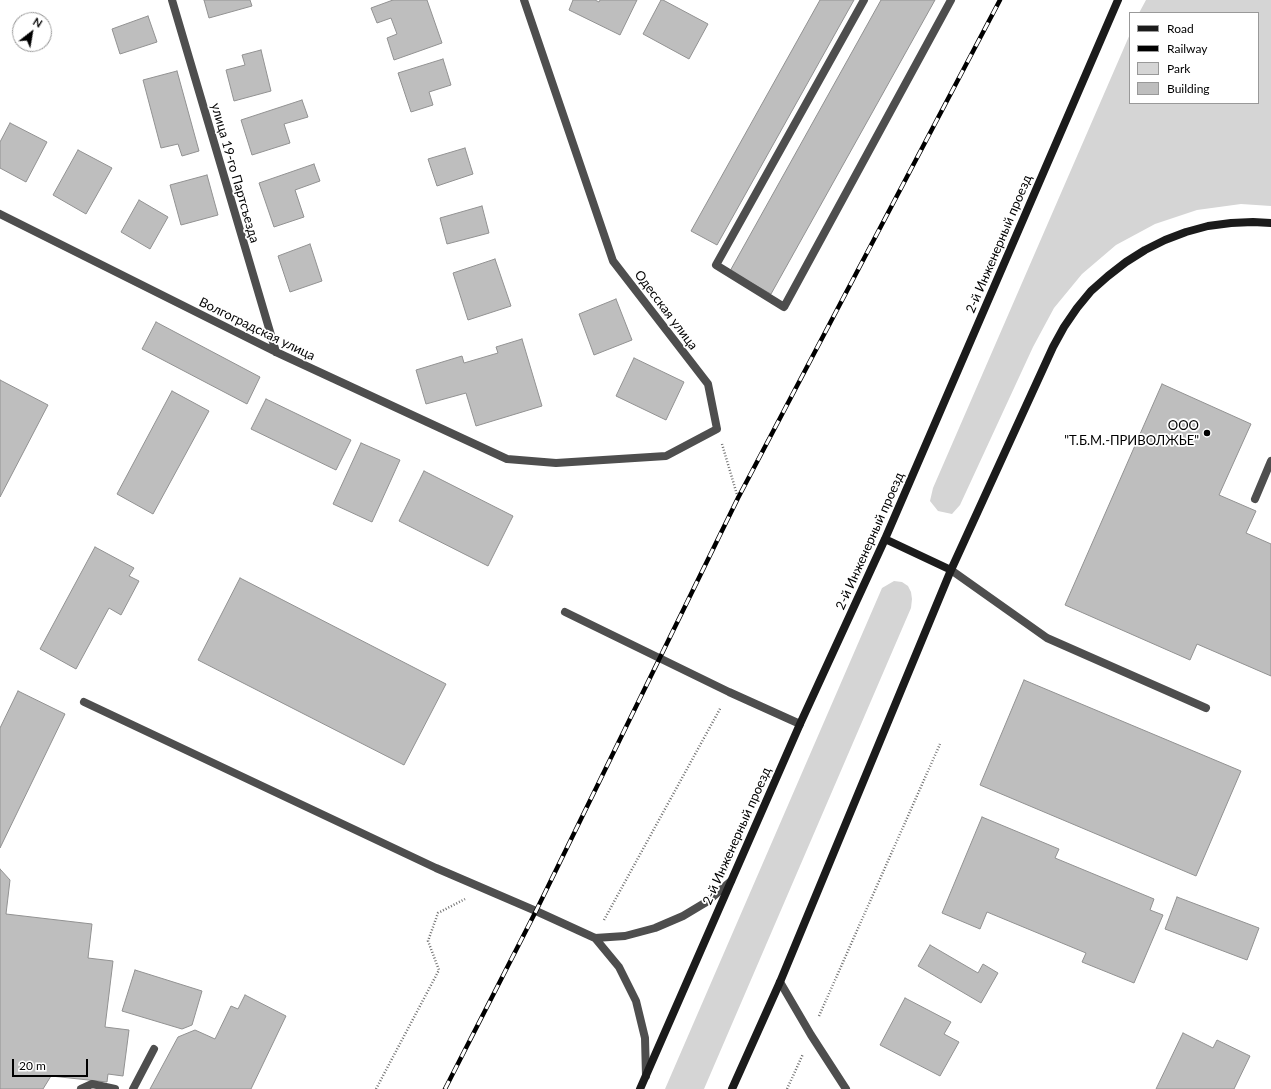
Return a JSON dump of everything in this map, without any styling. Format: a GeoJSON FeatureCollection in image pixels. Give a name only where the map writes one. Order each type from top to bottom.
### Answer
{"type":"FeatureCollection","features":[{"type":"Feature","properties":{"kind":"main road","name":"2-й Инженерный проезд"},"geometry":{"type":"LineString","coordinates":[[640,1089],[800,724],[885,539],[1118,0]]}},
{"type":"Feature","properties":{"kind":"main road"},"geometry":{"type":"LineString","coordinates":[[732,1089],[780,982],[951,570],[1053,346],[1064,327],[1091,291],[1114,271],[1145,250],[1179,234],[1208,226],[1253,222],[1271,224]]}},
{"type":"Feature","properties":{"kind":"main road"},"geometry":{"type":"LineString","coordinates":[[885,539],[951,570]]}},
{"type":"Feature","properties":{"kind":"street","name":"улица 19-го Партсъезда"},"geometry":{"type":"LineString","coordinates":[[172,0],[276,352]]}},
{"type":"Feature","properties":{"kind":"street","name":"Одесская улица"},"geometry":{"type":"LineString","coordinates":[[524,0],[614,261],[708,384],[717,429]]}},
{"type":"Feature","properties":{"kind":"street"},"geometry":{"type":"LineString","coordinates":[[864,0],[716,265],[784,307],[951,0]]}},
{"type":"Feature","properties":{"kind":"street","name":"Волгоградская улица"},"geometry":{"type":"LineString","coordinates":[[0,214],[276,352],[507,459],[556,462],[666,456],[717,429]]}},
{"type":"Feature","properties":{"kind":"street"},"geometry":{"type":"LineString","coordinates":[[1255,499],[1271,462]]}},
{"type":"Feature","properties":{"kind":"street"},"geometry":{"type":"LineString","coordinates":[[951,570],[1047,638],[1206,708]]}},
{"type":"Feature","properties":{"kind":"street"},"geometry":{"type":"LineString","coordinates":[[565,612],[729,692],[800,724]]}},
{"type":"Feature","properties":{"kind":"street"},"geometry":{"type":"LineString","coordinates":[[84,702],[436,868],[595,938],[619,967],[636,1001],[645,1038],[646,1076]]}},
{"type":"Feature","properties":{"kind":"street"},"geometry":{"type":"LineString","coordinates":[[595,938],[625,936],[655,928],[683,916],[708,900],[731,881]]}},
{"type":"Feature","properties":{"kind":"street"},"geometry":{"type":"LineString","coordinates":[[780,982],[811,1035],[846,1089]]}},
{"type":"Feature","properties":{"kind":"street"},"geometry":{"type":"LineString","coordinates":[[134,1089],[154,1049]]}},
{"type":"Feature","properties":{"kind":"street"},"geometry":{"type":"LineString","coordinates":[[81,1089],[92,1084],[115,1089]]}},
{"type":"Feature","properties":{"kind":"path"},"geometry":{"type":"LineString","coordinates":[[717,429],[738,498]]}},
{"type":"Feature","properties":{"kind":"path"},"geometry":{"type":"LineString","coordinates":[[595,938],[729,692]]}},
{"type":"Feature","properties":{"kind":"path"},"geometry":{"type":"LineString","coordinates":[[787,1089],[940,744]]}},
{"type":"Feature","properties":{"kind":"path"},"geometry":{"type":"LineString","coordinates":[[376,1089],[439,970],[428,941],[438,913],[484,889]]}},
{"type":"Feature","properties":{"kind":"green space"},"geometry":{"type":"Polygon","coordinates":[[[1146,0],[1271,0],[1271,206],[1241,204],[1197,210],[1155,224],[1116,245],[1082,274],[1054,308],[1033,347],[960,505],[952,514],[938,511],[930,501],[933,488],[1129,36],[1129,104],[1259,104],[1259,12],[1140,12],[1146,0]]]}},
{"type":"Feature","properties":{"kind":"green space"},"geometry":{"type":"Polygon","coordinates":[[[894,581],[902,582],[908,586],[912,599],[911,608],[704,1089],[665,1089],[882,588],[894,581]]]}},
{"type":"Feature","properties":{"kind":"building"},"geometry":{"type":"Polygon","coordinates":[[[204,0],[250,0],[252,6],[209,18],[204,0]]]}},
{"type":"Feature","properties":{"kind":"building"},"geometry":{"type":"Polygon","coordinates":[[[393,0],[427,0],[442,43],[394,60],[387,38],[397,34],[391,18],[377,23],[371,8],[393,0]]]}},
{"type":"Feature","properties":{"kind":"building"},"geometry":{"type":"Polygon","coordinates":[[[573,0],[595,0],[599,2],[600,0],[637,0],[620,35],[569,10],[573,0]]]}},
{"type":"Feature","properties":{"kind":"building"},"geometry":{"type":"Polygon","coordinates":[[[661,0],[708,24],[689,59],[643,34],[661,0]]]}},
{"type":"Feature","properties":{"kind":"building"},"geometry":{"type":"Polygon","coordinates":[[[820,0],[854,0],[717,245],[691,231],[820,0]]]}},
{"type":"Feature","properties":{"kind":"building"},"geometry":{"type":"Polygon","coordinates":[[[881,0],[935,0],[771,294],[730,271],[881,0]]]}},
{"type":"Feature","properties":{"kind":"building"},"geometry":{"type":"Polygon","coordinates":[[[148,16],[157,42],[120,54],[112,29],[148,16]]]}},
{"type":"Feature","properties":{"kind":"building"},"geometry":{"type":"Polygon","coordinates":[[[261,50],[271,91],[234,101],[226,70],[245,65],[242,55],[261,50]]]}},
{"type":"Feature","properties":{"kind":"building"},"geometry":{"type":"Polygon","coordinates":[[[443,59],[451,85],[429,92],[433,105],[411,112],[398,73],[443,59]]]}},
{"type":"Feature","properties":{"kind":"building"},"geometry":{"type":"Polygon","coordinates":[[[177,71],[199,151],[182,156],[178,144],[161,148],[143,80],[177,71]]]}},
{"type":"Feature","properties":{"kind":"building"},"geometry":{"type":"Polygon","coordinates":[[[302,100],[308,117],[284,124],[290,143],[252,155],[241,120],[302,100]]]}},
{"type":"Feature","properties":{"kind":"building"},"geometry":{"type":"Polygon","coordinates":[[[10,123],[47,142],[26,182],[0,168],[0,142],[10,123]]]}},
{"type":"Feature","properties":{"kind":"building"},"geometry":{"type":"Polygon","coordinates":[[[465,148],[473,174],[437,186],[428,159],[465,148]]]}},
{"type":"Feature","properties":{"kind":"building"},"geometry":{"type":"Polygon","coordinates":[[[78,150],[112,168],[86,214],[53,195],[78,150]]]}},
{"type":"Feature","properties":{"kind":"building"},"geometry":{"type":"Polygon","coordinates":[[[314,164],[320,181],[295,190],[304,217],[274,227],[259,183],[314,164]]]}},
{"type":"Feature","properties":{"kind":"building"},"geometry":{"type":"Polygon","coordinates":[[[207,175],[218,215],[181,225],[170,185],[207,175]]]}},
{"type":"Feature","properties":{"kind":"building"},"geometry":{"type":"Polygon","coordinates":[[[139,200],[168,217],[150,249],[121,232],[139,200]]]}},
{"type":"Feature","properties":{"kind":"building"},"geometry":{"type":"Polygon","coordinates":[[[482,206],[489,233],[447,244],[440,218],[482,206]]]}},
{"type":"Feature","properties":{"kind":"building"},"geometry":{"type":"Polygon","coordinates":[[[310,244],[322,281],[290,292],[278,256],[310,244]]]}},
{"type":"Feature","properties":{"kind":"building"},"geometry":{"type":"Polygon","coordinates":[[[495,259],[511,306],[468,320],[453,273],[495,259]]]}},
{"type":"Feature","properties":{"kind":"building"},"geometry":{"type":"Polygon","coordinates":[[[616,299],[632,340],[594,355],[579,314],[616,299]]]}},
{"type":"Feature","properties":{"kind":"building"},"geometry":{"type":"Polygon","coordinates":[[[156,322],[260,377],[247,404],[142,349],[156,322]]]}},
{"type":"Feature","properties":{"kind":"building"},"geometry":{"type":"Polygon","coordinates":[[[522,339],[542,406],[476,426],[466,393],[426,404],[416,370],[462,356],[464,363],[498,353],[496,347],[522,339]]]}},
{"type":"Feature","properties":{"kind":"building"},"geometry":{"type":"Polygon","coordinates":[[[634,358],[684,382],[666,420],[616,396],[634,358]]]}},
{"type":"Feature","properties":{"kind":"building"},"geometry":{"type":"Polygon","coordinates":[[[0,380],[48,405],[0,497],[0,380]]]}},
{"type":"Feature","properties":{"kind":"building"},"geometry":{"type":"Polygon","coordinates":[[[1162,384],[1251,424],[1219,495],[1256,511],[1246,533],[1271,544],[1271,676],[1197,644],[1190,660],[1065,605],[1162,384]]]}},
{"type":"Feature","properties":{"kind":"building"},"geometry":{"type":"Polygon","coordinates":[[[172,391],[209,411],[153,514],[117,494],[172,391]]]}},
{"type":"Feature","properties":{"kind":"building"},"geometry":{"type":"Polygon","coordinates":[[[266,399],[351,440],[336,470],[251,429],[266,399]]]}},
{"type":"Feature","properties":{"kind":"building"},"geometry":{"type":"Polygon","coordinates":[[[361,443],[400,460],[372,522],[333,504],[361,443]]]}},
{"type":"Feature","properties":{"kind":"building"},"geometry":{"type":"Polygon","coordinates":[[[424,471],[513,516],[488,566],[399,521],[424,471]]]}},
{"type":"Feature","properties":{"kind":"building"},"geometry":{"type":"Polygon","coordinates":[[[95,547],[134,568],[129,576],[139,581],[121,615],[109,608],[76,669],[40,649],[95,547]]]}},
{"type":"Feature","properties":{"kind":"building"},"geometry":{"type":"Polygon","coordinates":[[[240,578],[446,684],[404,765],[198,660],[240,578]]]}},
{"type":"Feature","properties":{"kind":"building"},"geometry":{"type":"Polygon","coordinates":[[[1024,680],[1241,771],[1196,876],[980,785],[1024,680]]]}},
{"type":"Feature","properties":{"kind":"building"},"geometry":{"type":"Polygon","coordinates":[[[18,691],[65,714],[0,848],[0,728],[18,691]]]}},
{"type":"Feature","properties":{"kind":"building"},"geometry":{"type":"Polygon","coordinates":[[[982,817],[1059,849],[1055,858],[1154,899],[1150,910],[1163,915],[1134,983],[1082,962],[1086,953],[987,912],[980,929],[942,913],[982,817]]]}},
{"type":"Feature","properties":{"kind":"building"},"geometry":{"type":"Polygon","coordinates":[[[0,869],[10,880],[6,914],[92,924],[88,958],[113,961],[105,1027],[129,1030],[123,1076],[108,1074],[107,1082],[51,1076],[43,1089],[0,1089],[0,869]]]}},
{"type":"Feature","properties":{"kind":"building"},"geometry":{"type":"Polygon","coordinates":[[[1177,897],[1259,928],[1247,960],[1165,929],[1177,897]]]}},
{"type":"Feature","properties":{"kind":"building"},"geometry":{"type":"Polygon","coordinates":[[[930,945],[978,973],[983,964],[998,973],[981,1003],[918,966],[930,945]]]}},
{"type":"Feature","properties":{"kind":"building"},"geometry":{"type":"Polygon","coordinates":[[[135,970],[202,991],[192,1025],[182,1029],[122,1011],[135,970]]]}},
{"type":"Feature","properties":{"kind":"building"},"geometry":{"type":"Polygon","coordinates":[[[245,995],[286,1016],[251,1089],[150,1089],[178,1037],[195,1030],[215,1039],[231,1006],[238,1009],[245,995]]]}},
{"type":"Feature","properties":{"kind":"building"},"geometry":{"type":"Polygon","coordinates":[[[905,998],[951,1022],[944,1034],[959,1042],[940,1076],[880,1045],[905,998]]]}},
{"type":"Feature","properties":{"kind":"building"},"geometry":{"type":"Polygon","coordinates":[[[1183,1033],[1213,1048],[1217,1040],[1250,1056],[1234,1089],[1156,1089],[1183,1033]]]}},
{"type":"Feature","properties":{"kind":"railway"},"geometry":{"type":"LineString","coordinates":[[445,1089],[536,911],[738,498],[1000,0]]}},
{"type":"Feature","properties":{"kind":"place","name":"ООО \"Т.Б.М.-ПРИВОЛЖЬЕ\""},"geometry":{"type":"Point","coordinates":[1207,433]}}]}
